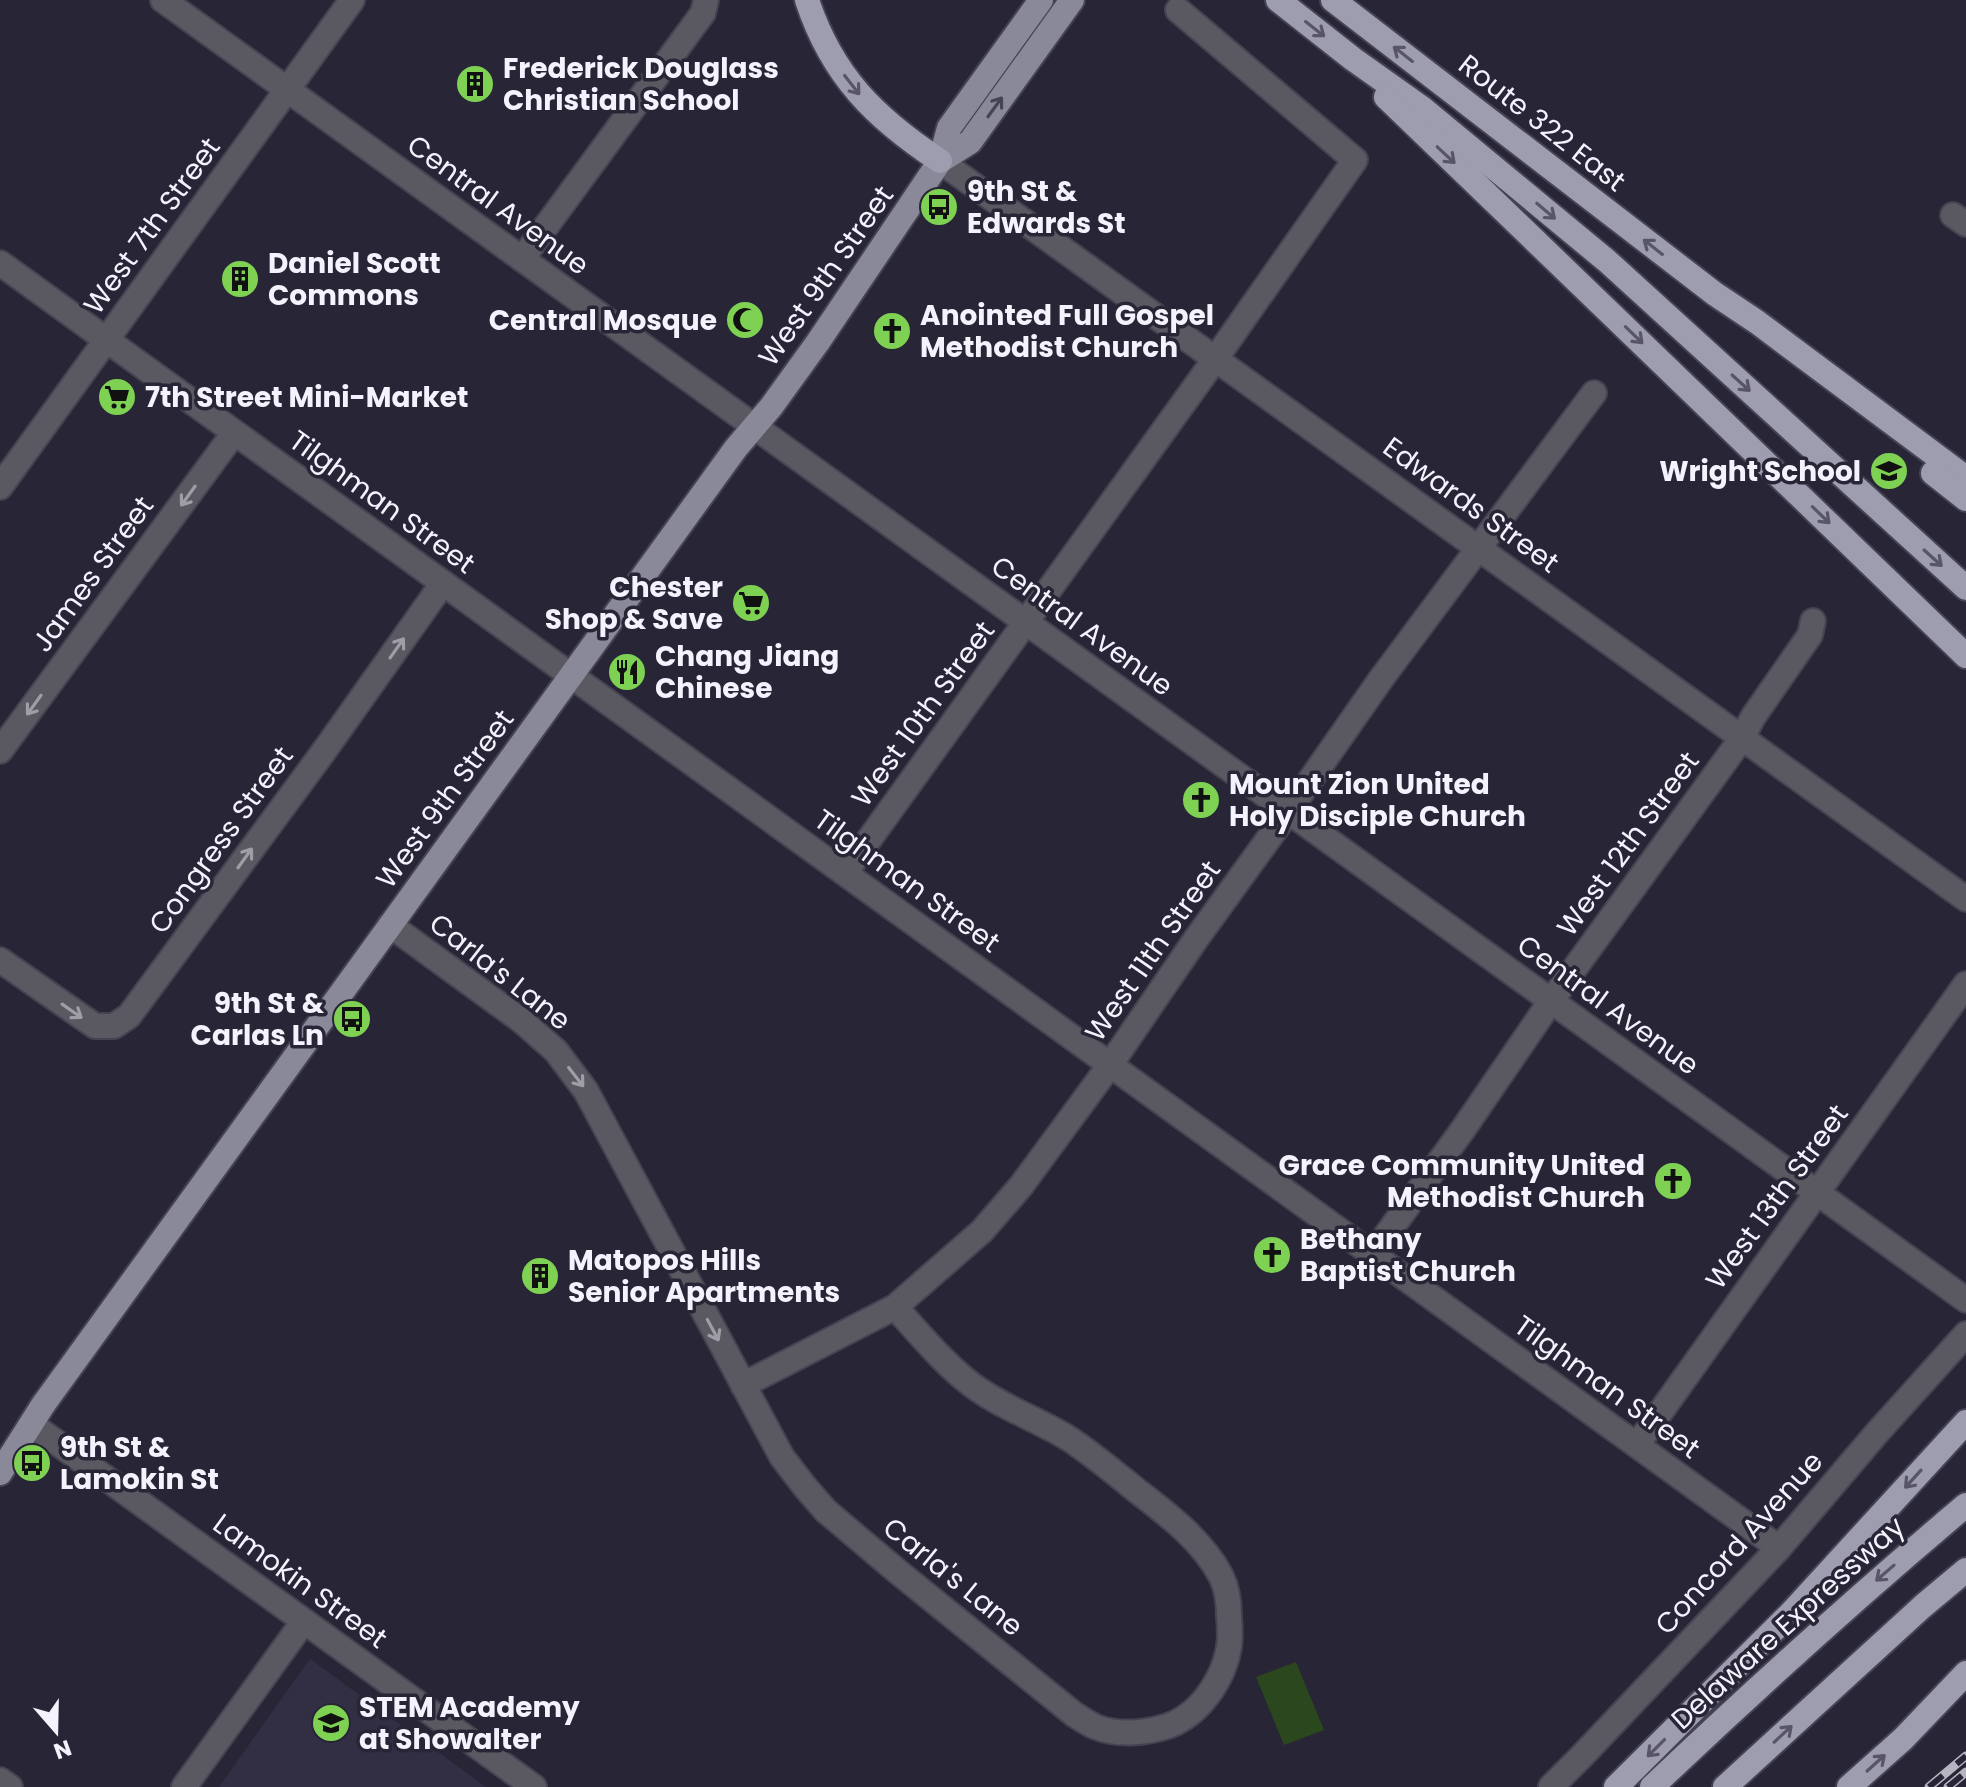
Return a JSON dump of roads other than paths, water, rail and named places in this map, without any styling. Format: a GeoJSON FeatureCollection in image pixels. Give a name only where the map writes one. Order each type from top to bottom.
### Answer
{"type":"FeatureCollection","features":[{"type":"Feature","properties":{"kind":"highway"},"geometry":{"type":"LineString","coordinates":[[1278,0],[1422,108],[1607,261],[1966,588]]}},
{"type":"Feature","properties":{"kind":"highway","name":"Route 322 East"},"geometry":{"type":"LineString","coordinates":[[1333,0],[1715,294]]}},
{"type":"Feature","properties":{"kind":"highway"},"geometry":{"type":"LineString","coordinates":[[810,6],[830,52],[853,87],[898,131],[940,161]]}},
{"type":"Feature","properties":{"kind":"highway"},"geometry":{"type":"LineString","coordinates":[[1353,59],[1390,102],[1966,656]]}},
{"type":"Feature","properties":{"kind":"highway"},"geometry":{"type":"LineString","coordinates":[[1715,294],[1966,478]]}},
{"type":"Feature","properties":{"kind":"highway"},"geometry":{"type":"LineString","coordinates":[[1715,294],[1751,329],[1966,499]]}},
{"type":"Feature","properties":{"kind":"highway"},"geometry":{"type":"LineString","coordinates":[[1616,1787],[1791,1613],[1966,1422]]}},
{"type":"Feature","properties":{"kind":"highway","name":"Delaware Expressway"},"geometry":{"type":"LineString","coordinates":[[1652,1787],[1775,1671],[1966,1505]]}},
{"type":"Feature","properties":{"kind":"highway"},"geometry":{"type":"LineString","coordinates":[[1725,1787],[1966,1570]]}},
{"type":"Feature","properties":{"kind":"highway"},"geometry":{"type":"LineString","coordinates":[[1903,1739],[1966,1673]]}},
{"type":"Feature","properties":{"kind":"highway"},"geometry":{"type":"LineString","coordinates":[[1849,1787],[1903,1739],[1966,1690]]}},
{"type":"Feature","properties":{"kind":"main road","name":"West 9th Street"},"geometry":{"type":"LineString","coordinates":[[0,1473],[52,1393],[390,925],[736,448],[771,407],[831,325],[940,161],[949,128],[1041,0]]}},
{"type":"Feature","properties":{"kind":"main road","name":"West 9th Street"},"geometry":{"type":"LineString","coordinates":[[940,161],[970,142],[1072,0]]}},
{"type":"Feature","properties":{"kind":"street","name":"Central Avenue"},"geometry":{"type":"LineString","coordinates":[[163,0],[1966,1300]]}},
{"type":"Feature","properties":{"kind":"street","name":"West 7th Street"},"geometry":{"type":"LineString","coordinates":[[0,487],[352,0]]}},
{"type":"Feature","properties":{"kind":"street"},"geometry":{"type":"LineString","coordinates":[[522,259],[703,13],[706,0]]}},
{"type":"Feature","properties":{"kind":"street","name":"West 10th Street"},"geometry":{"type":"LineString","coordinates":[[845,873],[1027,623],[1355,160],[1178,10]]}},
{"type":"Feature","properties":{"kind":"street","name":"Edwards Street"},"geometry":{"type":"LineString","coordinates":[[940,161],[1966,899]]}},
{"type":"Feature","properties":{"kind":"street","name":"Tilghman Street"},"geometry":{"type":"LineString","coordinates":[[0,263],[1779,1548]]}},
{"type":"Feature","properties":{"kind":"street","name":"West 11th Street"},"geometry":{"type":"LineString","coordinates":[[743,1385],[895,1307],[982,1231],[1021,1186],[1110,1065],[1381,679],[1594,393]]}},
{"type":"Feature","properties":{"kind":"street","name":"James Street"},"geometry":{"type":"LineString","coordinates":[[0,751],[234,433]]}},
{"type":"Feature","properties":{"kind":"street","name":"Congress Street"},"geometry":{"type":"LineString","coordinates":[[4,964],[95,1026],[114,1026],[129,1016],[443,583]]}},
{"type":"Feature","properties":{"kind":"street","name":"West 12th Street"},"geometry":{"type":"LineString","coordinates":[[1372,1255],[1742,738],[1810,635],[1813,621]]}},
{"type":"Feature","properties":{"kind":"street","name":"Carla's Lane"},"geometry":{"type":"LineString","coordinates":[[390,925],[522,1021],[556,1051],[586,1091],[782,1457],[826,1511],[1075,1715],[1097,1728],[1122,1733],[1153,1731],[1191,1713],[1207,1697],[1219,1677],[1229,1654],[1230,1643],[1229,1604],[1222,1578],[1202,1548],[1157,1507],[1068,1438],[971,1384],[895,1307]]}},
{"type":"Feature","properties":{"kind":"street","name":"West 13th Street"},"geometry":{"type":"LineString","coordinates":[[1637,1445],[1966,984]]}},
{"type":"Feature","properties":{"kind":"street","name":"Concord Avenue"},"geometry":{"type":"LineString","coordinates":[[1551,1787],[1779,1548],[1966,1334]]}},
{"type":"Feature","properties":{"kind":"street","name":"Lamokin Street"},"geometry":{"type":"LineString","coordinates":[[31,1424],[534,1787]]}},
{"type":"Feature","properties":{"kind":"street"},"geometry":{"type":"LineString","coordinates":[[184,1787],[304,1621]]}},
{"type":"Feature","properties":{"kind":"street"},"geometry":{"type":"LineString","coordinates":[[0,1780],[10,1787]]}},
{"type":"Feature","properties":{"kind":"railway"},"geometry":{"type":"LineString","coordinates":[[1929,1787],[1966,1756]]}},
{"type":"Feature","properties":{"kind":"railway"},"geometry":{"type":"LineString","coordinates":[[1948,1787],[1966,1772]]}},
{"type":"Feature","properties":{"kind":"place","name":"Frederick Douglass Christian School"},"geometry":{"type":"Point","coordinates":[475,84]}},
{"type":"Feature","properties":{"kind":"place","name":"9th St & Edwards St"},"geometry":{"type":"Point","coordinates":[939,207]}},
{"type":"Feature","properties":{"kind":"place","name":"Daniel Scott Commons"},"geometry":{"type":"Point","coordinates":[240,279]}},
{"type":"Feature","properties":{"kind":"place","name":"Central Mosque"},"geometry":{"type":"Point","coordinates":[745,320]}},
{"type":"Feature","properties":{"kind":"place","name":"Anointed Full Gospel Methodist Church"},"geometry":{"type":"Point","coordinates":[892,331]}},
{"type":"Feature","properties":{"kind":"place","name":"7th Street Mini-Market"},"geometry":{"type":"Point","coordinates":[117,397]}},
{"type":"Feature","properties":{"kind":"place","name":"Wright School"},"geometry":{"type":"Point","coordinates":[1889,471]}},
{"type":"Feature","properties":{"kind":"place","name":"Chester Shop & Save"},"geometry":{"type":"Point","coordinates":[751,603]}},
{"type":"Feature","properties":{"kind":"place","name":"Chang Jiang Chinese"},"geometry":{"type":"Point","coordinates":[627,672]}},
{"type":"Feature","properties":{"kind":"place","name":"Mount Zion United Holy Disciple Church"},"geometry":{"type":"Point","coordinates":[1201,800]}},
{"type":"Feature","properties":{"kind":"place","name":"9th St & Carlas Ln"},"geometry":{"type":"Point","coordinates":[352,1019]}},
{"type":"Feature","properties":{"kind":"place","name":"Grace Community United Methodist Church"},"geometry":{"type":"Point","coordinates":[1673,1181]}},
{"type":"Feature","properties":{"kind":"place","name":"Bethany Baptist Church"},"geometry":{"type":"Point","coordinates":[1272,1255]}},
{"type":"Feature","properties":{"kind":"place","name":"Matopos Hills Senior Apartments"},"geometry":{"type":"Point","coordinates":[540,1276]}},
{"type":"Feature","properties":{"kind":"place","name":"9th St & Lamokin St"},"geometry":{"type":"Point","coordinates":[32,1463]}},
{"type":"Feature","properties":{"kind":"place","name":"STEM Academy at Showalter"},"geometry":{"type":"Point","coordinates":[331,1723]}}]}
